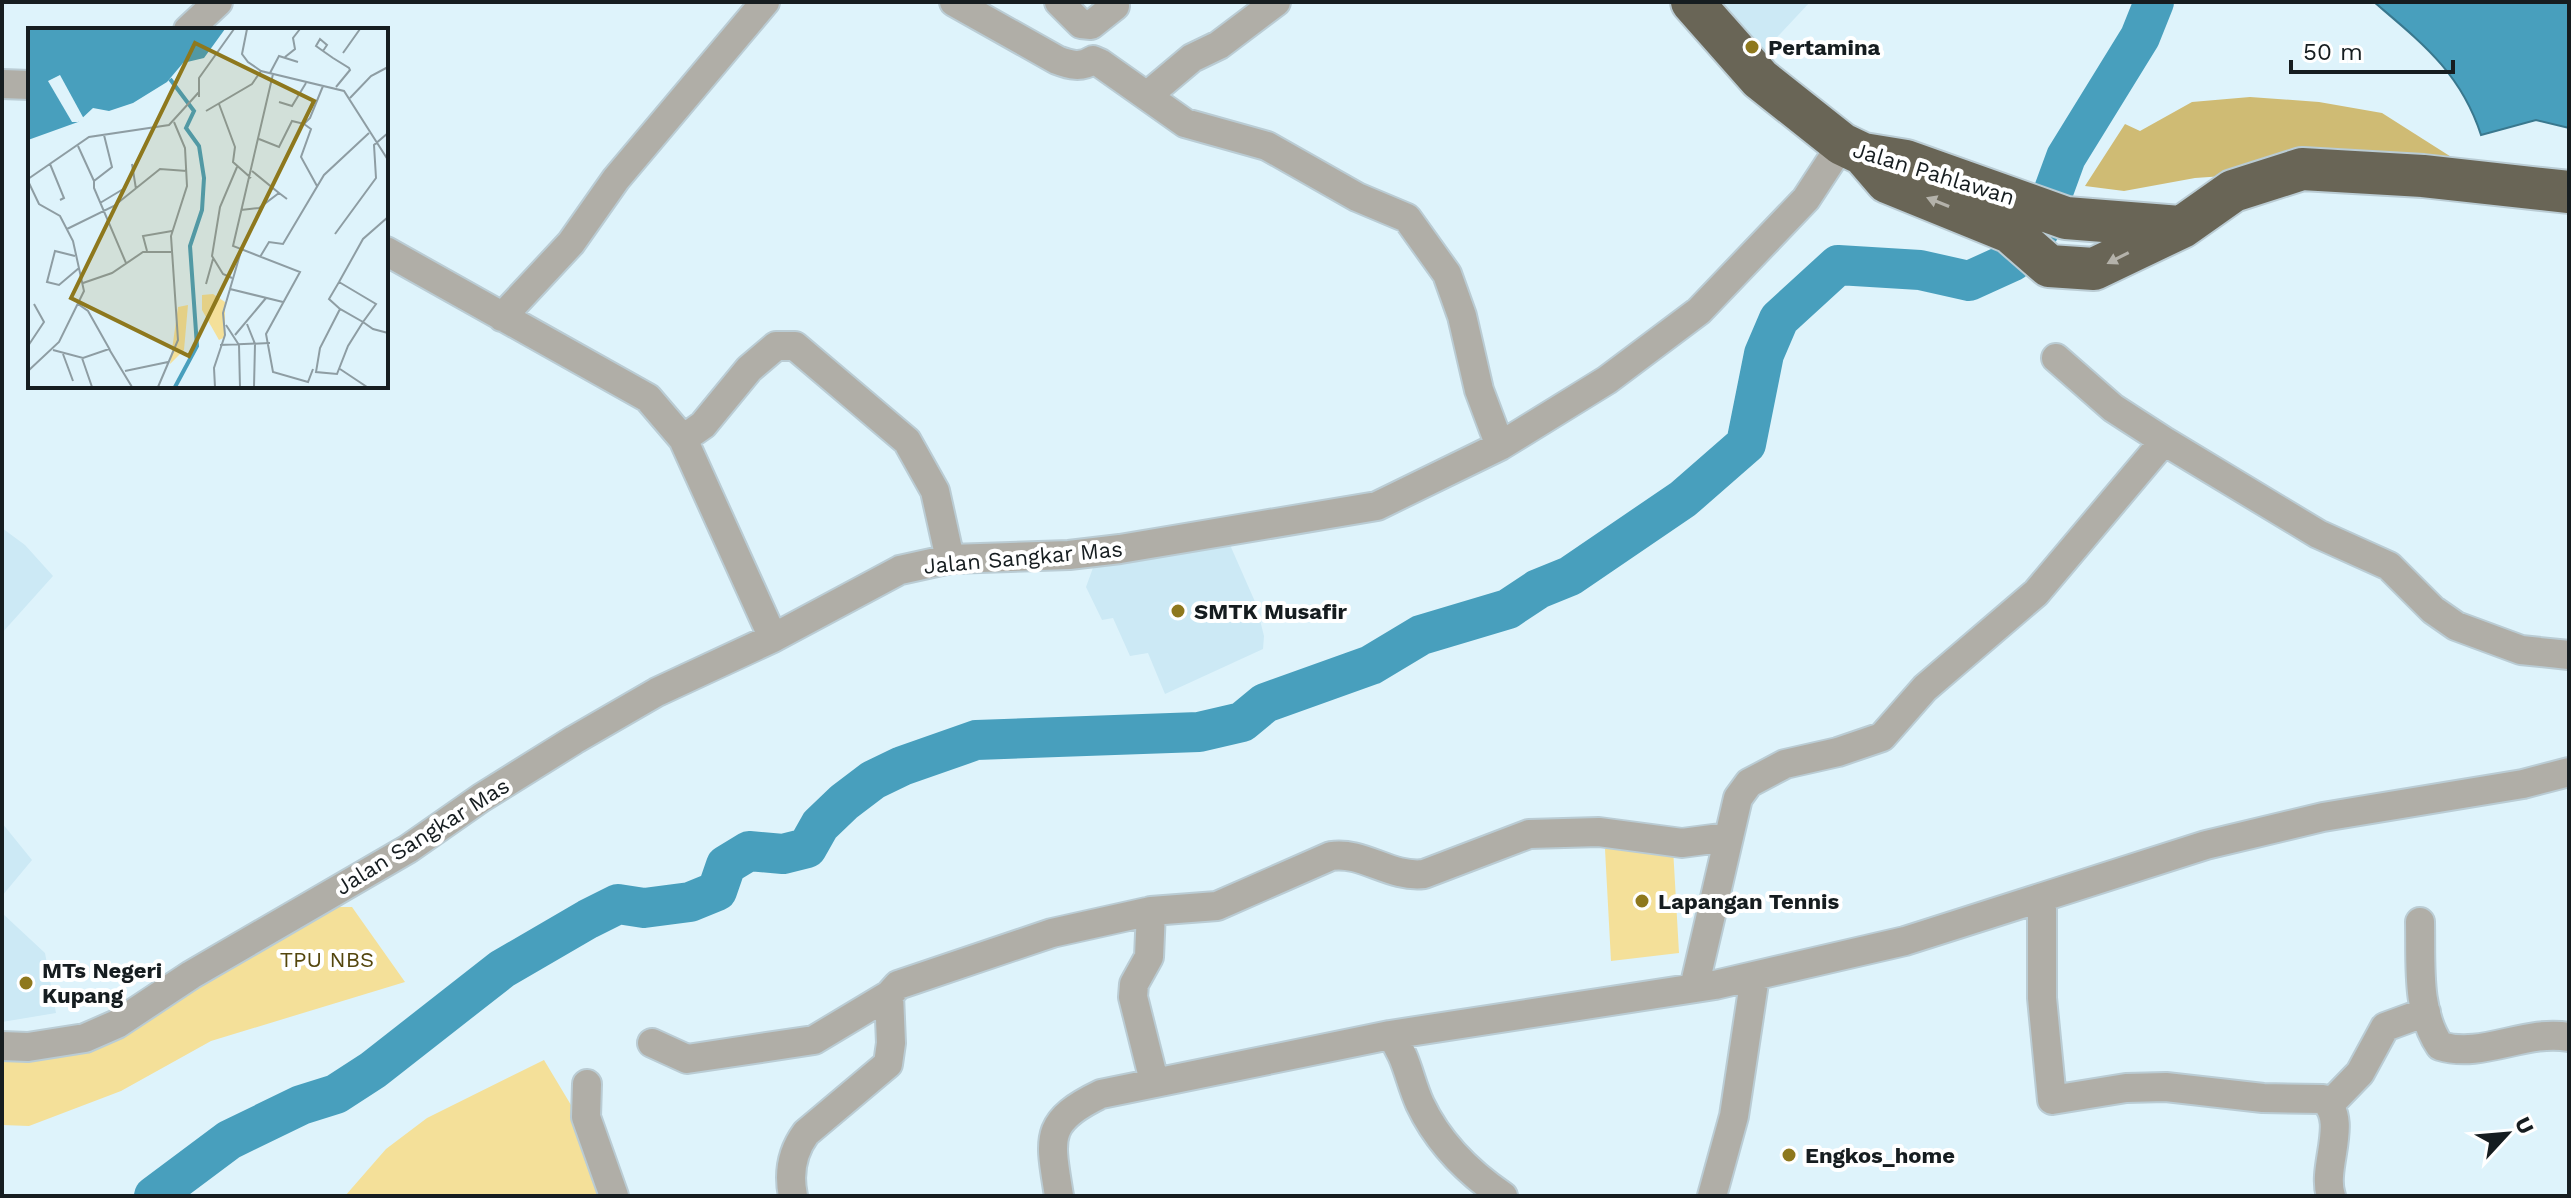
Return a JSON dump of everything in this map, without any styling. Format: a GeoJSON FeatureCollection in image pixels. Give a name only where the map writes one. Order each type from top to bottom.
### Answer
{"type":"FeatureCollection","features":[{"type":"Feature","properties":{"kind":"highway","name":"Jalan Pahlawan"},"geometry":{"type":"LineString","coordinates":[[1692,2],[1760,79],[1853,149],[1887,182],[2013,215],[2182,227]]}},
{"type":"Feature","properties":{"kind":"highway","name":"Jalan Pahlawan"},"geometry":{"type":"LineString","coordinates":[[2013,215],[2049,266],[2094,269],[2182,227],[2233,191],[2302,169],[2423,176],[2569,192]]}},
{"type":"Feature","properties":{"kind":"street"},"geometry":{"type":"LineString","coordinates":[[190,28],[218,2]]}},
{"type":"Feature","properties":{"kind":"street"},"geometry":{"type":"LineString","coordinates":[[502,317],[571,243],[616,179],[765,2]]}},
{"type":"Feature","properties":{"kind":"street"},"geometry":{"type":"LineString","coordinates":[[954,2],[1057,60],[1085,66],[1093,60],[1185,123],[1267,146],[1357,197],[1407,218],[1447,274],[1462,316],[1479,390],[1500,446]]}},
{"type":"Feature","properties":{"kind":"street"},"geometry":{"type":"LineString","coordinates":[[1059,2],[1081,24],[1091,25],[1115,6]]}},
{"type":"Feature","properties":{"kind":"street"},"geometry":{"type":"LineString","coordinates":[[1148,95],[1192,58],[1219,45],[1276,2]]}},
{"type":"Feature","properties":{"kind":"street"},"geometry":{"type":"LineString","coordinates":[[2,84],[28,85]]}},
{"type":"Feature","properties":{"kind":"street","name":"Jalan Sangkar Mas"},"geometry":{"type":"LineString","coordinates":[[2,1046],[28,1047],[85,1038],[117,1024],[191,975],[408,849],[574,740],[657,692],[773,638],[900,570],[950,559],[1069,555],[1377,506],[1500,446],[1607,380],[1699,311],[1853,149]]}},
{"type":"Feature","properties":{"kind":"street"},"geometry":{"type":"LineString","coordinates":[[388,252],[648,398],[683,439],[773,638]]}},
{"type":"Feature","properties":{"kind":"street"},"geometry":{"type":"LineString","coordinates":[[683,439],[703,425],[749,369],[776,346],[795,346],[907,441],[935,491],[950,559]]}},
{"type":"Feature","properties":{"kind":"street"},"geometry":{"type":"LineString","coordinates":[[2056,358],[2113,408],[2164,441],[2318,534],[2389,566],[2433,610],[2456,626],[2521,650],[2569,655]]}},
{"type":"Feature","properties":{"kind":"street"},"geometry":{"type":"LineString","coordinates":[[1694,988],[1738,798],[1749,783],[1785,764],[1838,752],[1882,737],[1925,688],[2036,593],[2164,441]]}},
{"type":"Feature","properties":{"kind":"street"},"geometry":{"type":"LineString","coordinates":[[1059,1196],[1051,1144],[1065,1114],[1101,1094],[1390,1035],[1755,976],[1905,941],[2206,845],[2323,817],[2523,784],[2569,772]]}},
{"type":"Feature","properties":{"kind":"street"},"geometry":{"type":"LineString","coordinates":[[652,1043],[687,1059],[814,1040],[889,995],[898,985],[1052,933],[1151,911],[1217,906],[1340,854],[1407,876],[1424,874],[1529,834],[1599,832],[1682,843],[1728,837]]}},
{"type":"Feature","properties":{"kind":"street"},"geometry":{"type":"LineString","coordinates":[[2042,898],[2042,998],[2052,1100],[2126,1088],[2166,1087],[2263,1098],[2314,1097],[2330,1104]]}},
{"type":"Feature","properties":{"kind":"street"},"geometry":{"type":"LineString","coordinates":[[1151,911],[1149,957],[1134,984],[1133,997],[1154,1081]]}},
{"type":"Feature","properties":{"kind":"street"},"geometry":{"type":"LineString","coordinates":[[2420,922],[2421,992],[2430,1031],[2440,1046],[2468,1051],[2520,1041],[2569,1037]]}},
{"type":"Feature","properties":{"kind":"street"},"geometry":{"type":"LineString","coordinates":[[1712,1196],[1734,1116],[1755,976]]}},
{"type":"Feature","properties":{"kind":"street"},"geometry":{"type":"LineString","coordinates":[[793,1196],[792,1164],[797,1146],[806,1133],[888,1064],[891,1043],[889,995]]}},
{"type":"Feature","properties":{"kind":"street"},"geometry":{"type":"LineString","coordinates":[[2330,1104],[2360,1073],[2385,1027],[2426,1012]]}},
{"type":"Feature","properties":{"kind":"street"},"geometry":{"type":"LineString","coordinates":[[1390,1035],[1402,1050],[1420,1103],[1435,1128],[1477,1179],[1503,1196]]}},
{"type":"Feature","properties":{"kind":"street"},"geometry":{"type":"LineString","coordinates":[[587,1084],[586,1117],[614,1196]]}},
{"type":"Feature","properties":{"kind":"street"},"geometry":{"type":"LineString","coordinates":[[2330,1104],[2335,1122],[2329,1165],[2331,1196]]}},
{"type":"Feature","properties":{"kind":"shaded area","name":"Pertamina"},"geometry":{"type":"Polygon","coordinates":[[[1695,2],[1810,2],[1753,63],[1695,2]]]}},
{"type":"Feature","properties":{"kind":"shaded area"},"geometry":{"type":"Polygon","coordinates":[[[2250,97],[2319,102],[2382,113],[2456,160],[2195,178],[2124,191],[2085,186],[2125,124],[2140,131],[2192,102],[2250,97]]]}},
{"type":"Feature","properties":{"kind":"shaded area"},"geometry":{"type":"Polygon","coordinates":[[[2,528],[25,545],[53,576],[2,633],[2,528]]]}},
{"type":"Feature","properties":{"kind":"shaded area","name":"SMTK Musafir"},"geometry":{"type":"Polygon","coordinates":[[[1223,529],[1256,604],[1264,636],[1263,649],[1165,694],[1148,653],[1130,656],[1113,618],[1102,620],[1086,587],[1102,543],[1223,529]]]}},
{"type":"Feature","properties":{"kind":"shaded area"},"geometry":{"type":"Polygon","coordinates":[[[2,823],[32,860],[2,896],[2,823]]]}},
{"type":"Feature","properties":{"kind":"shaded area","name":"MTs Negeri Kupang"},"geometry":{"type":"Polygon","coordinates":[[[2,913],[45,953],[56,1013],[2,1022],[2,913]]]}},
{"type":"Feature","properties":{"kind":"green space","name":"Lapangan Tennis"},"geometry":{"type":"Polygon","coordinates":[[[1673,848],[1679,953],[1611,961],[1605,849],[1673,848]]]}},
{"type":"Feature","properties":{"kind":"green space","name":"TPU NBS"},"geometry":{"type":"Polygon","coordinates":[[[337,907],[352,907],[405,982],[211,1041],[121,1091],[29,1126],[2,1125],[2,1041],[52,1038],[157,1008],[296,922],[337,907]]]}},
{"type":"Feature","properties":{"kind":"green space"},"geometry":{"type":"Polygon","coordinates":[[[544,1060],[595,1145],[608,1196],[345,1196],[386,1149],[427,1118],[544,1060]]]}},
{"type":"Feature","properties":{"kind":"water"},"geometry":{"type":"Polygon","coordinates":[[[2374,2],[2569,2],[2569,128],[2536,120],[2481,135],[2473,113],[2451,76],[2424,46],[2374,2]]]}},
{"type":"Feature","properties":{"kind":"waterway"},"geometry":{"type":"LineString","coordinates":[[154,1196],[229,1140],[301,1105],[336,1094],[373,1070],[502,969],[588,919],[618,904],[644,908],[690,902],[717,891],[726,865],[749,851],[783,854],[807,848],[820,825],[844,802],[873,780],[902,766],[976,740],[1199,732],[1242,722],[1265,703],[1371,665],[1421,635],[1508,609],[1538,589],[1570,576],[1683,499],[1746,444],[1764,354],[1779,319],[1838,265],[1920,270],[1969,281],[2013,261],[2039,231],[2066,157],[2140,37],[2154,2]]}},
{"type":"Feature","properties":{"kind":"place","name":"Pertamina"},"geometry":{"type":"Point","coordinates":[1752,47]}},
{"type":"Feature","properties":{"kind":"place","name":"SMTK Musafir"},"geometry":{"type":"Point","coordinates":[1178,611]}},
{"type":"Feature","properties":{"kind":"place","name":"Lapangan Tennis"},"geometry":{"type":"Point","coordinates":[1642,901]}},
{"type":"Feature","properties":{"kind":"place","name":"MTs Negeri Kupang"},"geometry":{"type":"Point","coordinates":[26,983]}},
{"type":"Feature","properties":{"kind":"place","name":"Engkos_home"},"geometry":{"type":"Point","coordinates":[1789,1155]}}]}
